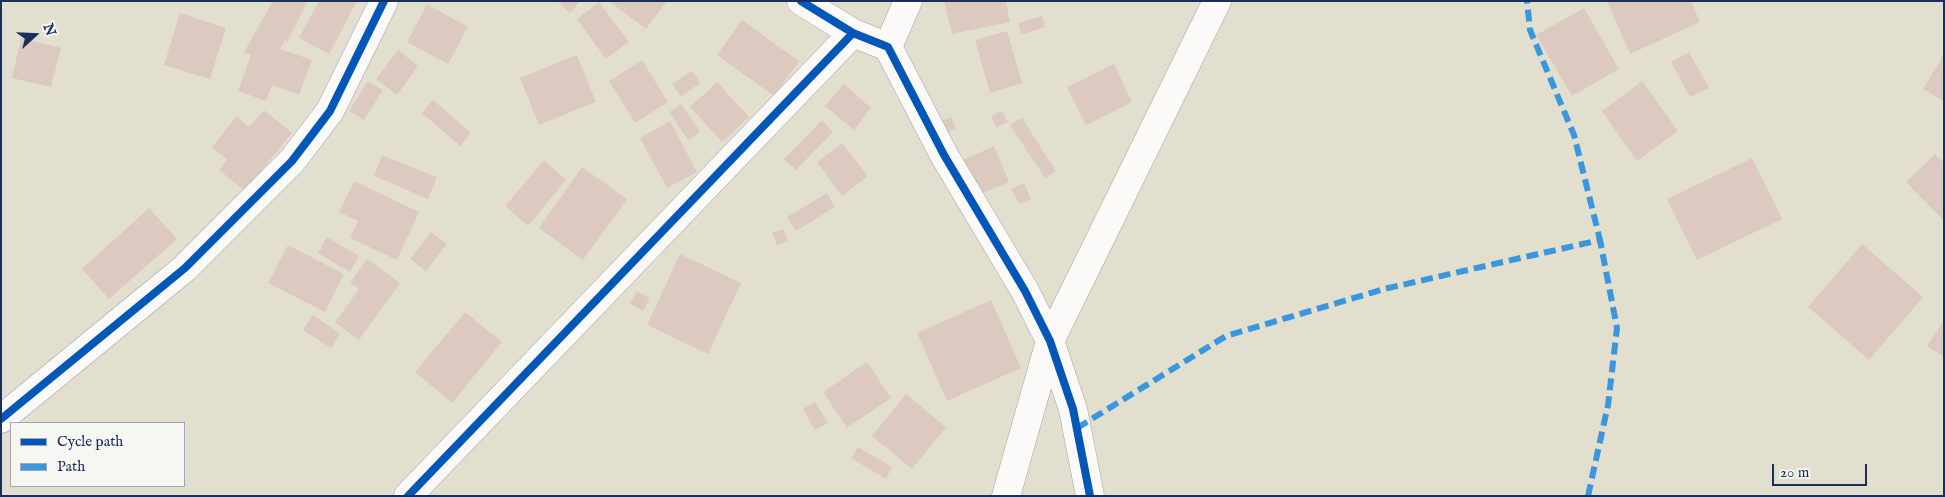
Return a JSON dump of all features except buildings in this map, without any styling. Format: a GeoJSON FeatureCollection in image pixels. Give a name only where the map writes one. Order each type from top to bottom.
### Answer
{"type":"FeatureCollection","features":[{"type":"Feature","properties":{"kind":"street"},"geometry":{"type":"LineString","coordinates":[[1,419],[185,268],[292,161],[330,111],[384,1]]}},
{"type":"Feature","properties":{"kind":"street"},"geometry":{"type":"LineString","coordinates":[[801,1],[853,33],[888,47],[944,155],[1025,291],[1050,341],[1073,409],[1090,496]]}},
{"type":"Feature","properties":{"kind":"street"},"geometry":{"type":"LineString","coordinates":[[888,47],[908,1]]}},
{"type":"Feature","properties":{"kind":"street"},"geometry":{"type":"LineString","coordinates":[[1006,496],[1050,341],[1217,1]]}},
{"type":"Feature","properties":{"kind":"street"},"geometry":{"type":"LineString","coordinates":[[408,496],[853,33]]}},
{"type":"Feature","properties":{"kind":"marked path"},"geometry":{"type":"LineString","coordinates":[[1077,428],[1226,336],[1384,289],[1600,240],[1574,135],[1530,30],[1527,1]]}},
{"type":"Feature","properties":{"kind":"marked path"},"geometry":{"type":"LineString","coordinates":[[1588,496],[1608,405],[1617,328],[1600,240]]}},
{"type":"Feature","properties":{"kind":"cycle path"},"geometry":{"type":"LineString","coordinates":[[1,419],[185,268],[292,161],[330,111],[384,1]]}},
{"type":"Feature","properties":{"kind":"cycle path"},"geometry":{"type":"LineString","coordinates":[[801,1],[853,33],[888,47],[944,155],[1025,291],[1050,341],[1073,409],[1090,496]]}},
{"type":"Feature","properties":{"kind":"cycle path"},"geometry":{"type":"LineString","coordinates":[[408,496],[853,33]]}}]}
